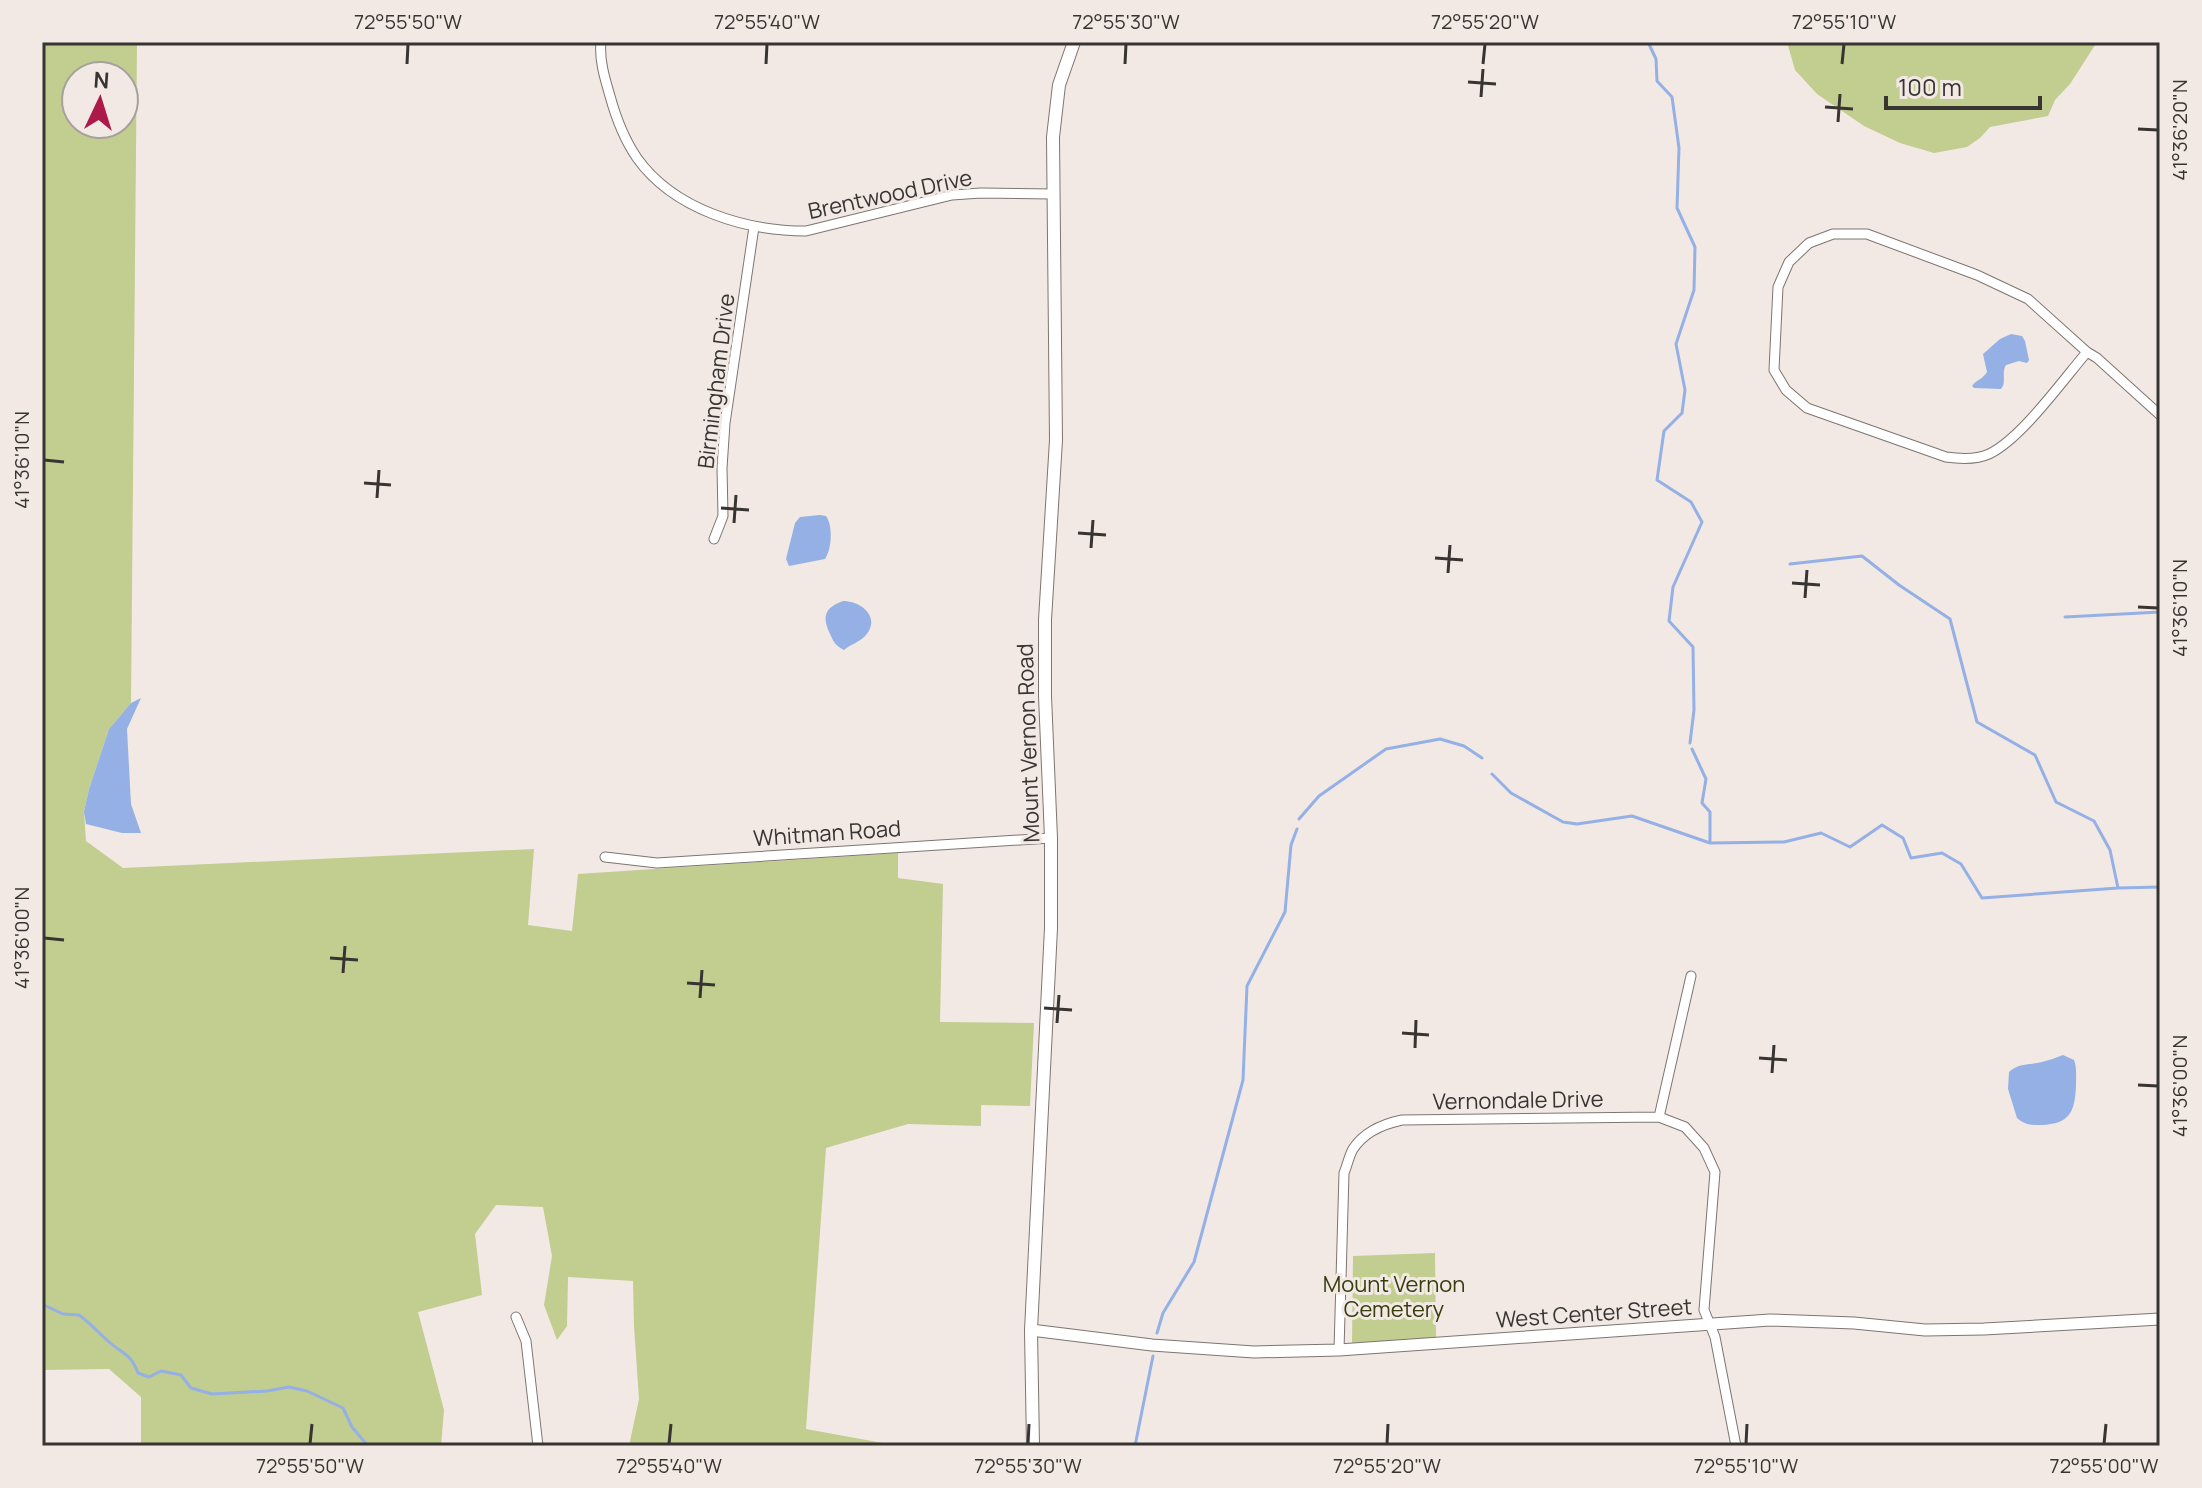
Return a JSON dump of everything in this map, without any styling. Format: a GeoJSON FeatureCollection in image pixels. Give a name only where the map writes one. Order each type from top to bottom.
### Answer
{"type":"FeatureCollection","features":[{"type":"Feature","properties":{"kind":"main road","name":"Mount Vernon Road"},"geometry":{"type":"LineString","coordinates":[[1033,1446],[1031,1330],[1051,972],[1045,620],[1056,440],[1053,137],[1059,85],[1074,42]]}},
{"type":"Feature","properties":{"kind":"street","name":"Brentwood Drive"},"geometry":{"type":"LineString","coordinates":[[601,42],[604,76],[613,107],[623,135],[638,160],[662,185],[691,204],[724,218],[754,227],[806,231],[952,195],[1054,194]]}},
{"type":"Feature","properties":{"kind":"street","name":"Birmingham Drive"},"geometry":{"type":"LineString","coordinates":[[714,539],[723,516],[725,423],[754,227]]}},
{"type":"Feature","properties":{"kind":"street"},"geometry":{"type":"LineString","coordinates":[[2087,352],[2017,434],[1989,455],[1967,459],[1946,457],[1807,408],[1786,390],[1774,370],[1778,287],[1789,262],[1809,243],[1833,234],[1867,234],[1977,275],[2028,299],[2160,415]]}},
{"type":"Feature","properties":{"kind":"street","name":"Whitman Road"},"geometry":{"type":"LineString","coordinates":[[605,857],[657,863],[1051,838]]}},
{"type":"Feature","properties":{"kind":"street"},"geometry":{"type":"LineString","coordinates":[[1659,1117],[1691,976]]}},
{"type":"Feature","properties":{"kind":"street","name":"Vernondale Drive"},"geometry":{"type":"LineString","coordinates":[[1339,1350],[1344,1173],[1353,1149],[1368,1134],[1382,1125],[1402,1120],[1659,1117],[1685,1127],[1704,1148],[1715,1172],[1704,1310],[1715,1337],[1736,1446]]}},
{"type":"Feature","properties":{"kind":"street"},"geometry":{"type":"LineString","coordinates":[[516,1317],[526,1341],[538,1446]]}},
{"type":"Feature","properties":{"kind":"street","name":"West Center Street"},"geometry":{"type":"LineString","coordinates":[[1031,1330],[1152,1345],[1254,1352],[1339,1350],[1770,1320],[1925,1330],[2160,1319]]}},
{"type":"Feature","properties":{"kind":"green space"},"geometry":{"type":"Polygon","coordinates":[[[42,42],[137,42],[137,60],[60,60],[60,140],[136,140],[131,703],[109,729],[89,789],[84,812],[86,841],[123,868],[534,849],[528,925],[572,931],[578,874],[898,853],[898,878],[943,884],[940,1022],[1034,1023],[1030,1106],[981,1105],[981,1126],[908,1124],[826,1148],[806,1429],[899,1446],[629,1446],[639,1399],[633,1281],[568,1277],[567,1326],[557,1340],[544,1305],[552,1256],[543,1207],[496,1205],[475,1234],[482,1295],[418,1312],[444,1410],[441,1446],[141,1446],[141,1397],[109,1369],[42,1370],[42,42]]]}},
{"type":"Feature","properties":{"kind":"green space"},"geometry":{"type":"Polygon","coordinates":[[[1787,42],[2097,42],[2070,84],[2055,100],[2048,116],[1990,127],[1967,147],[1934,153],[1900,143],[1864,126],[1817,94],[1795,70],[1787,42]]]}},
{"type":"Feature","properties":{"kind":"green space","name":"Mount Vernon Cemetery"},"geometry":{"type":"Polygon","coordinates":[[[1435,1253],[1436,1338],[1352,1343],[1353,1256],[1435,1253]]]}},
{"type":"Feature","properties":{"kind":"water"},"geometry":{"type":"Polygon","coordinates":[[[2011,334],[2022,336],[2025,341],[2027,363],[2019,361],[2006,365],[2001,389],[1974,388],[1972,386],[1987,372],[1983,354],[2011,334]]]}},
{"type":"Feature","properties":{"kind":"water"},"geometry":{"type":"Polygon","coordinates":[[[826,516],[831,531],[825,559],[789,566],[786,559],[795,523],[800,517],[826,516]]]}},
{"type":"Feature","properties":{"kind":"water"},"geometry":{"type":"Polygon","coordinates":[[[843,601],[862,607],[871,622],[866,635],[844,650],[833,640],[826,618],[828,610],[843,601]]]}},
{"type":"Feature","properties":{"kind":"water"},"geometry":{"type":"Polygon","coordinates":[[[141,698],[127,729],[131,804],[141,833],[122,833],[86,824],[84,812],[89,789],[109,729],[131,703],[141,698]]]}},
{"type":"Feature","properties":{"kind":"water"},"geometry":{"type":"Polygon","coordinates":[[[2063,1055],[2074,1060],[2076,1069],[2074,1102],[2069,1115],[2059,1122],[2041,1125],[2031,1125],[2017,1118],[2008,1089],[2009,1072],[2020,1066],[2063,1055]]]}},
{"type":"Feature","properties":{"kind":"waterway"},"geometry":{"type":"LineString","coordinates":[[1648,42],[1656,59],[1657,81],[1672,97],[1679,148],[1677,208],[1695,247],[1694,290],[1676,344],[1685,390],[1682,413],[1664,431],[1657,480],[1691,502],[1702,522],[1673,587],[1669,621],[1693,647],[1694,710],[1690,743]]}},
{"type":"Feature","properties":{"kind":"waterway"},"geometry":{"type":"LineString","coordinates":[[1790,564],[1862,556],[1950,619],[1977,722],[2035,755],[2056,802],[2094,821],[2110,850],[2118,888]]}},
{"type":"Feature","properties":{"kind":"waterway"},"geometry":{"type":"LineString","coordinates":[[2065,617],[2160,612]]}},
{"type":"Feature","properties":{"kind":"waterway"},"geometry":{"type":"LineString","coordinates":[[1299,819],[1319,796],[1386,749],[1440,739],[1464,746],[1482,758]]}},
{"type":"Feature","properties":{"kind":"waterway"},"geometry":{"type":"LineString","coordinates":[[1692,749],[1706,779],[1702,803],[1710,812],[1710,843],[1784,842],[1821,833],[1850,847],[1882,825],[1903,838],[1911,858],[1942,853],[1961,864],[1982,898],[2160,887]]}},
{"type":"Feature","properties":{"kind":"waterway"},"geometry":{"type":"LineString","coordinates":[[1492,774],[1511,793],[1563,822],[1577,824],[1632,816],[1710,843]]}},
{"type":"Feature","properties":{"kind":"waterway"},"geometry":{"type":"LineString","coordinates":[[1157,1333],[1163,1313],[1194,1262],[1243,1080],[1247,986],[1285,912],[1291,845],[1297,829]]}},
{"type":"Feature","properties":{"kind":"waterway"},"geometry":{"type":"LineString","coordinates":[[42,1304],[63,1314],[79,1315],[129,1357],[138,1373],[149,1377],[161,1371],[181,1375],[191,1388],[212,1394],[289,1387],[307,1391],[343,1408],[352,1427],[368,1446]]}},
{"type":"Feature","properties":{"kind":"waterway"},"geometry":{"type":"LineString","coordinates":[[1135,1446],[1153,1356]]}}]}
